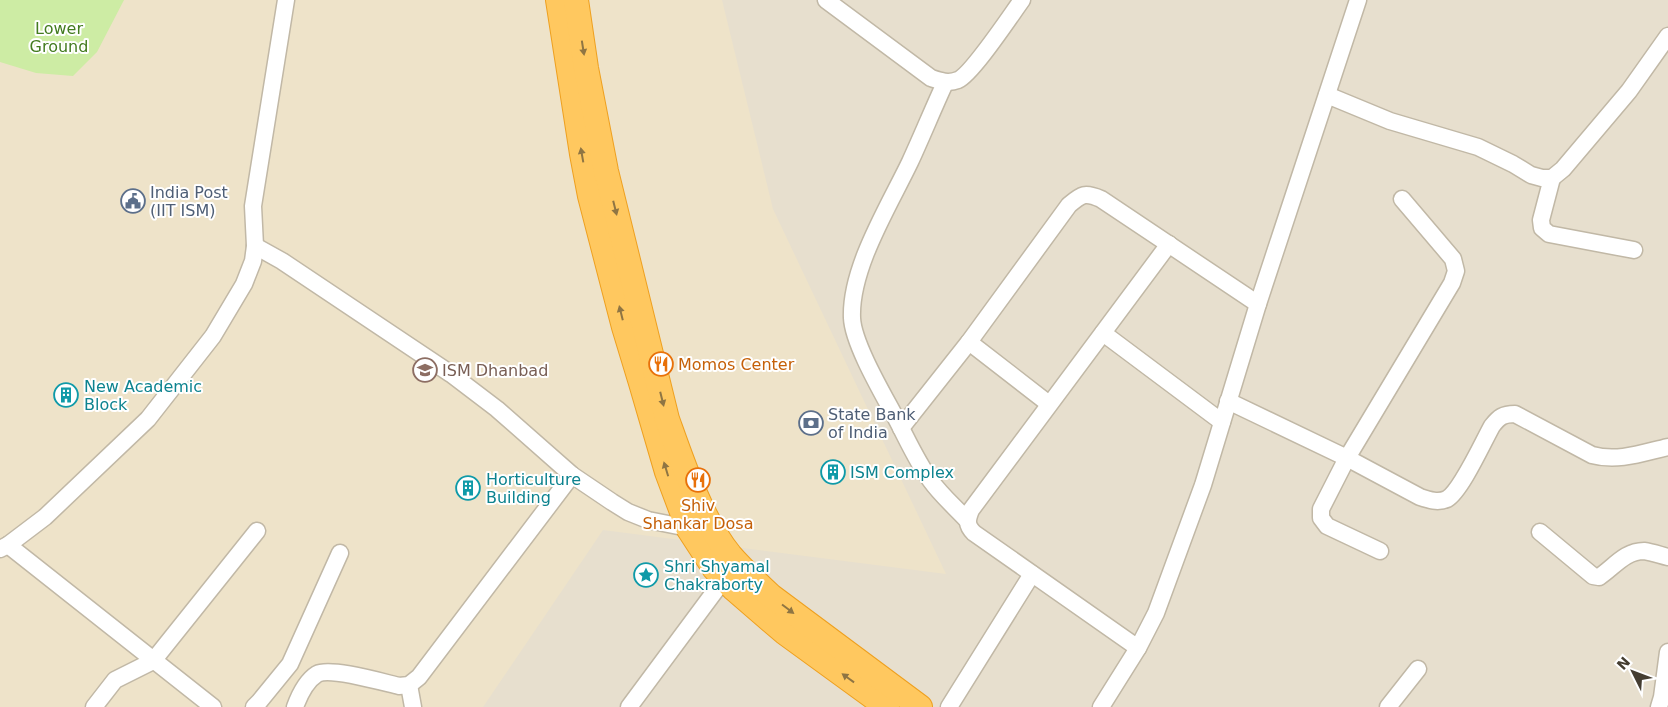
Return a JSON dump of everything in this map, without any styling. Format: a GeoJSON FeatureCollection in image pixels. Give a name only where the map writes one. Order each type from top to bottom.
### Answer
{"type":"FeatureCollection","features":[{"type":"Feature","properties":{"kind":"highway"},"geometry":{"type":"LineString","coordinates":[[558,0],[580,146],[590,196],[624,327],[667,472],[688,528],[714,568],[734,589],[784,632],[888,707]]}},
{"type":"Feature","properties":{"kind":"highway"},"geometry":{"type":"LineString","coordinates":[[576,0],[606,171],[667,419],[695,492],[712,527],[729,554],[771,596],[920,707]]}},
{"type":"Feature","properties":{"kind":"street"},"geometry":{"type":"LineString","coordinates":[[213,707],[4,547],[45,518],[148,419],[213,336],[244,284],[253,261],[255,246],[253,206],[286,0]]}},
{"type":"Feature","properties":{"kind":"street"},"geometry":{"type":"LineString","coordinates":[[826,0],[931,78],[945,83],[959,80],[970,70],[1022,0]]}},
{"type":"Feature","properties":{"kind":"street"},"geometry":{"type":"LineString","coordinates":[[1101,707],[1138,648],[1156,613],[1203,485],[1258,304],[1358,0]]}},
{"type":"Feature","properties":{"kind":"street"},"geometry":{"type":"LineString","coordinates":[[1634,250],[1549,234],[1542,228],[1541,220],[1552,178],[1563,169],[1629,91],[1668,36]]}},
{"type":"Feature","properties":{"kind":"street"},"geometry":{"type":"LineString","coordinates":[[945,83],[909,163],[881,218],[865,258],[855,293],[852,316],[854,330],[876,382],[916,458],[930,480],[967,520]]}},
{"type":"Feature","properties":{"kind":"street"},"geometry":{"type":"LineString","coordinates":[[1327,96],[1390,121],[1478,147],[1531,175],[1552,178]]}},
{"type":"Feature","properties":{"kind":"street"},"geometry":{"type":"LineString","coordinates":[[901,428],[969,342],[1069,205],[1079,197],[1089,194],[1101,200],[1258,304]]}},
{"type":"Feature","properties":{"kind":"street"},"geometry":{"type":"LineString","coordinates":[[1380,551],[1327,526],[1321,518],[1321,509],[1347,458],[1452,283],[1456,271],[1453,259],[1402,199]]}},
{"type":"Feature","properties":{"kind":"street"},"geometry":{"type":"LineString","coordinates":[[1138,648],[974,533],[968,527],[967,520],[971,510],[1169,244]]}},
{"type":"Feature","properties":{"kind":"street"},"geometry":{"type":"LineString","coordinates":[[255,246],[282,261],[451,374],[497,409],[572,475],[628,512],[648,520],[688,528],[712,527]]}},
{"type":"Feature","properties":{"kind":"street"},"geometry":{"type":"LineString","coordinates":[[1103,333],[1222,422]]}},
{"type":"Feature","properties":{"kind":"street"},"geometry":{"type":"LineString","coordinates":[[969,342],[1050,404]]}},
{"type":"Feature","properties":{"kind":"street"},"geometry":{"type":"LineString","coordinates":[[1228,402],[1347,458],[1420,498],[1433,502],[1446,499],[1456,491],[1492,426],[1504,414],[1515,414],[1592,455],[1606,458],[1620,458],[1668,447]]}},
{"type":"Feature","properties":{"kind":"street"},"geometry":{"type":"LineString","coordinates":[[296,707],[300,694],[317,674],[330,671],[398,686],[409,685],[419,677],[572,475]]}},
{"type":"Feature","properties":{"kind":"street"},"geometry":{"type":"LineString","coordinates":[[94,707],[114,680],[153,661],[257,531]]}},
{"type":"Feature","properties":{"kind":"street"},"geometry":{"type":"LineString","coordinates":[[1540,532],[1593,576],[1599,577],[1633,552],[1645,551],[1668,557]]}},
{"type":"Feature","properties":{"kind":"street"},"geometry":{"type":"LineString","coordinates":[[254,707],[290,664],[340,553]]}},
{"type":"Feature","properties":{"kind":"street"},"geometry":{"type":"LineString","coordinates":[[949,707],[1032,574]]}},
{"type":"Feature","properties":{"kind":"street"},"geometry":{"type":"LineString","coordinates":[[629,707],[724,579]]}},
{"type":"Feature","properties":{"kind":"street"},"geometry":{"type":"LineString","coordinates":[[1663,700],[1668,652]]}},
{"type":"Feature","properties":{"kind":"street"},"geometry":{"type":"LineString","coordinates":[[1388,707],[1418,669]]}},
{"type":"Feature","properties":{"kind":"street"},"geometry":{"type":"LineString","coordinates":[[409,685],[413,707]]}},
{"type":"Feature","properties":{"kind":"shaded area"},"geometry":{"type":"Polygon","coordinates":[[[0,0],[1668,0],[1668,707],[0,707],[0,0]]]}},
{"type":"Feature","properties":{"kind":"shaded area","name":"ISM Dhanbad"},"geometry":{"type":"Polygon","coordinates":[[[0,0],[722,0],[773,209],[946,574],[603,530],[483,707],[0,707],[0,0]]]}},
{"type":"Feature","properties":{"kind":"green space","name":"Lower Ground"},"geometry":{"type":"Polygon","coordinates":[[[0,0],[124,0],[97,52],[73,76],[36,73],[0,62],[0,0]]]}},
{"type":"Feature","properties":{"kind":"place","name":"India Post (IIT ISM)"},"geometry":{"type":"Point","coordinates":[133,201]}},
{"type":"Feature","properties":{"kind":"place","name":"Momos Center"},"geometry":{"type":"Point","coordinates":[661,364]}},
{"type":"Feature","properties":{"kind":"place","name":"ISM Dhanbad"},"geometry":{"type":"Point","coordinates":[425,370]}},
{"type":"Feature","properties":{"kind":"place","name":"New Academic Block"},"geometry":{"type":"Point","coordinates":[66,395]}},
{"type":"Feature","properties":{"kind":"place","name":"State Bank of India"},"geometry":{"type":"Point","coordinates":[811,423]}},
{"type":"Feature","properties":{"kind":"place","name":"ISM Complex"},"geometry":{"type":"Point","coordinates":[833,472]}},
{"type":"Feature","properties":{"kind":"place","name":"Shiv Shankar Dosa"},"geometry":{"type":"Point","coordinates":[698,480]}},
{"type":"Feature","properties":{"kind":"place","name":"Horticulture Building"},"geometry":{"type":"Point","coordinates":[468,488]}},
{"type":"Feature","properties":{"kind":"place","name":"Shri Shyamal Chakraborty"},"geometry":{"type":"Point","coordinates":[646,575]}}]}
